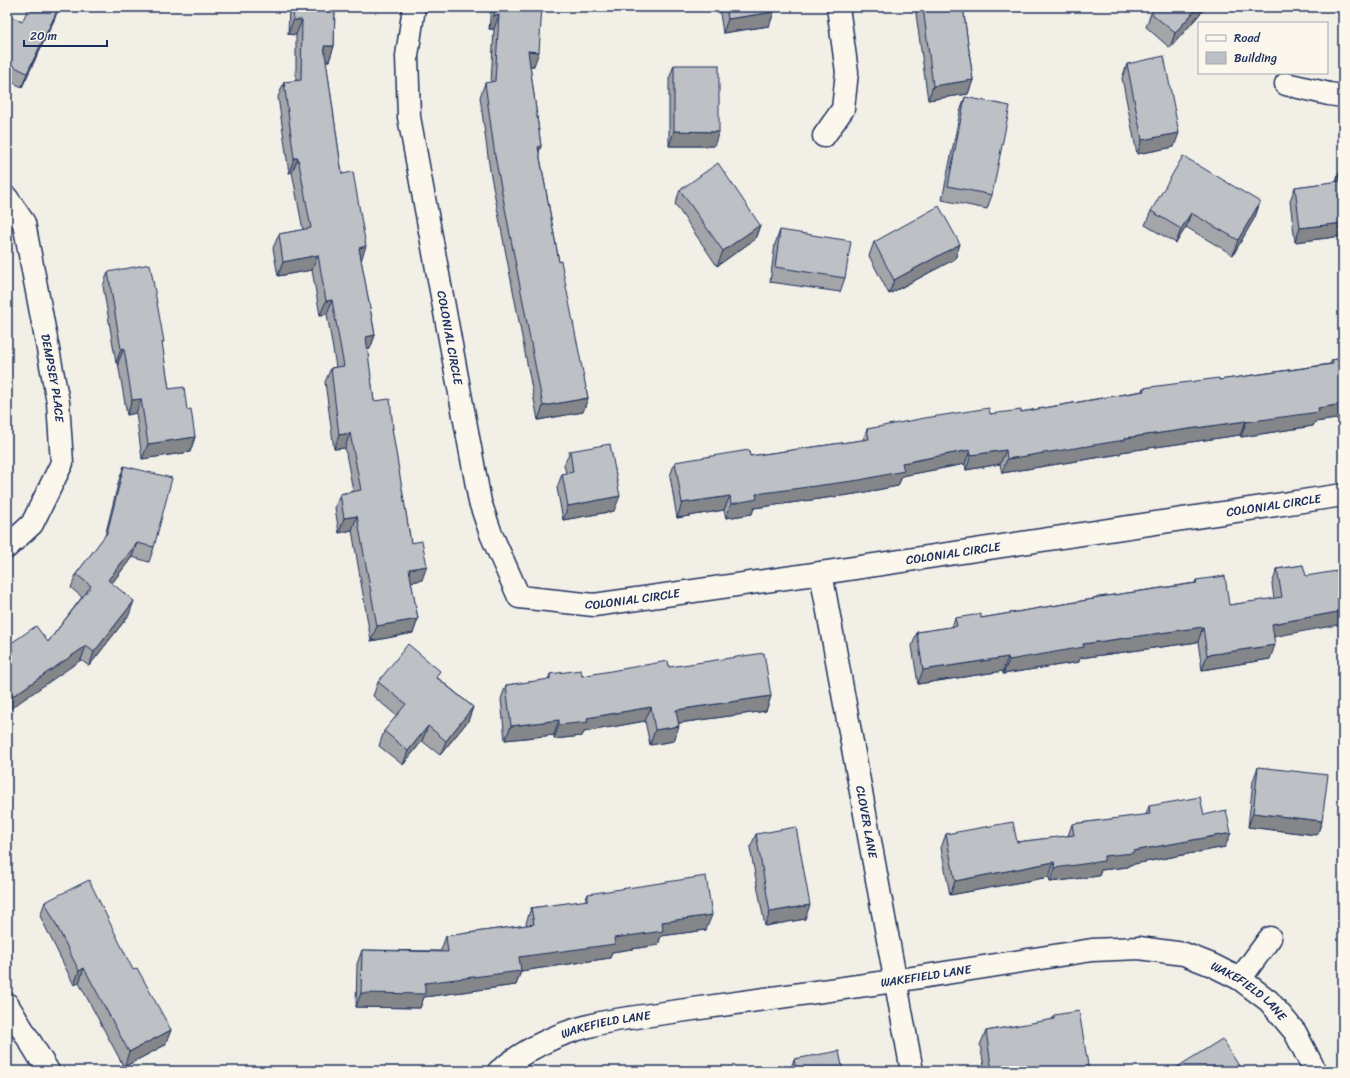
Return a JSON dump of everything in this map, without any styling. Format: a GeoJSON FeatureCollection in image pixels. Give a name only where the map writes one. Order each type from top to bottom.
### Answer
{"type":"FeatureCollection","features":[{"type":"Feature","properties":{"kind":"street","name":"COLONIAL CIRCLE"},"geometry":{"type":"LineString","coordinates":[[414,7],[407,56],[410,125],[480,502],[491,534],[520,597],[594,605],[821,573],[1343,495]]}},
{"type":"Feature","properties":{"kind":"street"},"geometry":{"type":"LineString","coordinates":[[824,136],[843,109],[847,72],[838,7]]}},
{"type":"Feature","properties":{"kind":"street"},"geometry":{"type":"LineString","coordinates":[[1286,84],[1343,96]]}},
{"type":"Feature","properties":{"kind":"street","name":"DEMPSEY PLACE"},"geometry":{"type":"LineString","coordinates":[[7,198],[24,223],[58,402],[62,463],[32,524],[7,547]]}},
{"type":"Feature","properties":{"kind":"street","name":"CLOVER LANE"},"geometry":{"type":"LineString","coordinates":[[821,573],[894,981],[912,1071]]}},
{"type":"Feature","properties":{"kind":"street"},"geometry":{"type":"LineString","coordinates":[[1240,979],[1270,938]]}},
{"type":"Feature","properties":{"kind":"street","name":"WAKEFIELD LANE"},"geometry":{"type":"LineString","coordinates":[[499,1071],[515,1058],[551,1038],[589,1026],[629,1018],[894,981],[1092,950],[1139,948],[1184,954],[1212,965],[1240,979],[1269,1002],[1295,1032],[1315,1071]]}},
{"type":"Feature","properties":{"kind":"street"},"geometry":{"type":"LineString","coordinates":[[7,1004],[48,1071]]}},
{"type":"Feature","properties":{"kind":"building"},"geometry":{"type":"Polygon","coordinates":[[[29,7],[59,7],[27,73],[7,63],[7,14],[22,22],[29,7]]]}},
{"type":"Feature","properties":{"kind":"building"},"geometry":{"type":"Polygon","coordinates":[[[294,7],[335,7],[334,46],[324,46],[342,174],[353,172],[366,246],[359,248],[375,335],[366,337],[374,401],[390,399],[392,428],[411,543],[422,541],[427,566],[409,569],[418,619],[377,626],[357,516],[344,518],[340,494],[361,490],[350,433],[339,435],[331,368],[344,366],[332,300],[326,301],[318,255],[283,262],[279,234],[311,228],[298,158],[294,158],[284,82],[301,80],[302,20],[293,20],[294,7]]]}},
{"type":"Feature","properties":{"kind":"building"},"geometry":{"type":"Polygon","coordinates":[[[495,7],[542,7],[539,52],[528,51],[541,146],[538,147],[559,262],[561,261],[588,398],[543,406],[495,156],[485,83],[495,81],[499,15],[494,15],[495,7]]]}},
{"type":"Feature","properties":{"kind":"building"},"geometry":{"type":"Polygon","coordinates":[[[726,7],[774,7],[774,12],[728,19],[726,7]]]}},
{"type":"Feature","properties":{"kind":"building"},"geometry":{"type":"Polygon","coordinates":[[[923,7],[963,7],[973,80],[933,86],[923,7]]]}},
{"type":"Feature","properties":{"kind":"building"},"geometry":{"type":"Polygon","coordinates":[[[1157,7],[1198,7],[1175,33],[1151,13],[1157,7]]]}},
{"type":"Feature","properties":{"kind":"building"},"geometry":{"type":"Polygon","coordinates":[[[1164,56],[1179,133],[1142,140],[1127,64],[1164,56]]]}},
{"type":"Feature","properties":{"kind":"building"},"geometry":{"type":"Polygon","coordinates":[[[674,65],[719,65],[719,132],[674,131],[674,65]]]}},
{"type":"Feature","properties":{"kind":"building"},"geometry":{"type":"Polygon","coordinates":[[[965,97],[1010,106],[992,195],[948,186],[965,97]]]}},
{"type":"Feature","properties":{"kind":"building"},"geometry":{"type":"Polygon","coordinates":[[[1183,156],[1260,202],[1238,240],[1191,213],[1181,229],[1151,211],[1183,156]]]}},
{"type":"Feature","properties":{"kind":"building"},"geometry":{"type":"Polygon","coordinates":[[[718,163],[760,225],[723,251],[680,190],[718,163]]]}},
{"type":"Feature","properties":{"kind":"building"},"geometry":{"type":"Polygon","coordinates":[[[1339,173],[1343,173],[1343,223],[1300,228],[1295,187],[1340,181],[1339,173]]]}},
{"type":"Feature","properties":{"kind":"building"},"geometry":{"type":"Polygon","coordinates":[[[939,206],[960,244],[894,280],[874,242],[939,206]]]}},
{"type":"Feature","properties":{"kind":"building"},"geometry":{"type":"Polygon","coordinates":[[[780,230],[851,241],[845,278],[775,267],[780,230]]]}},
{"type":"Feature","properties":{"kind":"building"},"geometry":{"type":"Polygon","coordinates":[[[150,264],[164,342],[162,342],[169,389],[184,387],[187,410],[191,409],[195,437],[148,444],[141,399],[132,400],[124,348],[121,349],[108,272],[150,264]]]}},
{"type":"Feature","properties":{"kind":"building"},"geometry":{"type":"Polygon","coordinates":[[[1343,358],[1343,404],[1318,408],[1319,412],[1125,438],[1125,440],[1007,459],[1006,450],[971,455],[970,450],[902,463],[904,471],[860,480],[756,494],[757,499],[731,504],[730,496],[682,503],[675,462],[749,450],[750,456],[869,439],[867,429],[925,418],[989,408],[990,414],[1021,410],[1021,412],[1144,391],[1143,388],[1219,378],[1219,380],[1333,364],[1332,360],[1343,358]]]}},
{"type":"Feature","properties":{"kind":"building"},"geometry":{"type":"Polygon","coordinates":[[[610,444],[620,496],[568,506],[562,474],[573,472],[570,451],[610,444]]]}},
{"type":"Feature","properties":{"kind":"building"},"geometry":{"type":"Polygon","coordinates":[[[124,466],[172,478],[154,547],[137,543],[108,580],[134,601],[94,652],[86,646],[7,700],[7,646],[36,626],[48,642],[91,586],[76,574],[107,533],[124,466]]]}},
{"type":"Feature","properties":{"kind":"building"},"geometry":{"type":"Polygon","coordinates":[[[1303,565],[1306,576],[1343,570],[1343,611],[1272,624],[1275,645],[1207,655],[1203,627],[1083,644],[1084,647],[1009,660],[1008,657],[923,670],[917,632],[957,626],[955,618],[981,614],[981,618],[1094,599],[1093,598],[1197,583],[1196,580],[1225,576],[1229,605],[1282,597],[1277,569],[1303,565]]]}},
{"type":"Feature","properties":{"kind":"building"},"geometry":{"type":"Polygon","coordinates":[[[408,644],[440,671],[436,677],[473,707],[446,741],[428,726],[408,751],[384,731],[406,704],[378,682],[408,644]]]}},
{"type":"Feature","properties":{"kind":"building"},"geometry":{"type":"Polygon","coordinates":[[[764,653],[771,696],[676,710],[679,726],[655,730],[651,707],[587,718],[588,722],[559,725],[559,720],[511,726],[506,685],[550,679],[550,674],[581,670],[582,676],[668,661],[669,667],[764,653]]]}},
{"type":"Feature","properties":{"kind":"building"},"geometry":{"type":"Polygon","coordinates":[[[1258,767],[1328,775],[1322,821],[1253,813],[1258,767]]]}},
{"type":"Feature","properties":{"kind":"building"},"geometry":{"type":"Polygon","coordinates":[[[1200,797],[1204,815],[1226,810],[1231,833],[1133,851],[1133,853],[1104,856],[1104,861],[1055,868],[1054,862],[955,881],[946,834],[1013,822],[1017,842],[1074,835],[1072,824],[1150,814],[1149,806],[1200,797]]]}},
{"type":"Feature","properties":{"kind":"building"},"geometry":{"type":"Polygon","coordinates":[[[796,827],[810,905],[770,912],[756,834],[796,827]]]}},
{"type":"Feature","properties":{"kind":"building"},"geometry":{"type":"Polygon","coordinates":[[[706,876],[712,915],[662,922],[663,931],[614,938],[615,944],[519,957],[521,971],[425,983],[425,994],[361,993],[362,950],[448,952],[446,936],[534,924],[531,908],[588,900],[588,894],[706,876]]]}},
{"type":"Feature","properties":{"kind":"building"},"geometry":{"type":"Polygon","coordinates":[[[89,880],[133,970],[137,968],[171,1030],[129,1052],[84,968],[79,971],[45,902],[89,880]]]}},
{"type":"Feature","properties":{"kind":"building"},"geometry":{"type":"Polygon","coordinates":[[[1079,1011],[1089,1071],[1021,1071],[1020,1069],[1009,1071],[992,1071],[986,1031],[1054,1019],[1054,1015],[1079,1011]]]}},
{"type":"Feature","properties":{"kind":"building"},"geometry":{"type":"Polygon","coordinates":[[[1222,1039],[1241,1069],[1238,1071],[1175,1071],[1174,1069],[1222,1039]]]}},
{"type":"Feature","properties":{"kind":"building"},"geometry":{"type":"Polygon","coordinates":[[[839,1051],[843,1071],[796,1071],[794,1059],[839,1051]]]}}]}
